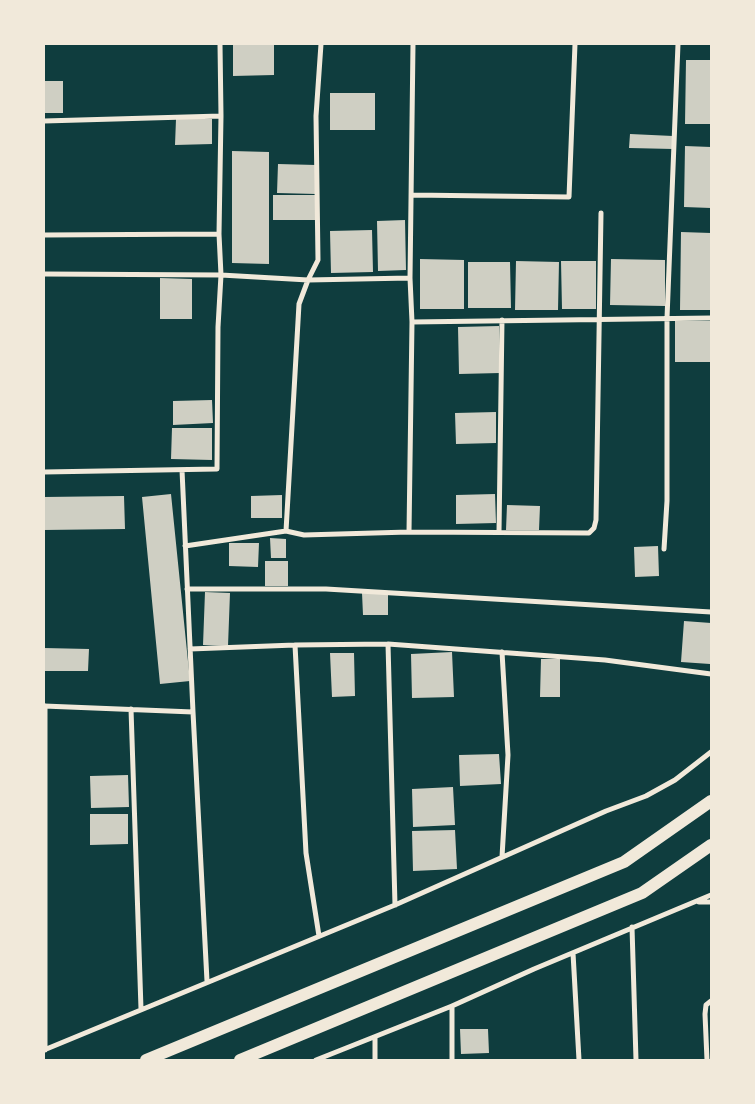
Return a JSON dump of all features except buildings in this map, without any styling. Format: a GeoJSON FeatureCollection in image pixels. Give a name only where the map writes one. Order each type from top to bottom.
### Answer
{"type":"FeatureCollection","features":[{"type":"Feature","properties":{"kind":"main road"},"geometry":{"type":"LineString","coordinates":[[146,1060],[624,862],[711,801]]}},
{"type":"Feature","properties":{"kind":"main road"},"geometry":{"type":"LineString","coordinates":[[240,1060],[642,893],[711,845]]}},
{"type":"Feature","properties":{"kind":"street"},"geometry":{"type":"LineString","coordinates":[[44,472],[217,469],[218,327],[221,275],[222,116],[220,44]]}},
{"type":"Feature","properties":{"kind":"street"},"geometry":{"type":"LineString","coordinates":[[286,531],[299,304],[318,260],[316,116],[321,44]]}},
{"type":"Feature","properties":{"kind":"street"},"geometry":{"type":"LineString","coordinates":[[409,532],[413,44]]}},
{"type":"Feature","properties":{"kind":"street"},"geometry":{"type":"LineString","coordinates":[[412,195],[570,197],[575,44]]}},
{"type":"Feature","properties":{"kind":"street"},"geometry":{"type":"LineString","coordinates":[[664,549],[667,501],[667,318],[678,44]]}},
{"type":"Feature","properties":{"kind":"street"},"geometry":{"type":"LineString","coordinates":[[44,121],[222,116]]}},
{"type":"Feature","properties":{"kind":"street"},"geometry":{"type":"LineString","coordinates":[[185,546],[286,531],[304,535],[409,532],[589,533],[594,528],[601,213]]}},
{"type":"Feature","properties":{"kind":"street"},"geometry":{"type":"LineString","coordinates":[[44,235],[220,234]]}},
{"type":"Feature","properties":{"kind":"street"},"geometry":{"type":"LineString","coordinates":[[44,274],[221,275],[308,280],[410,278]]}},
{"type":"Feature","properties":{"kind":"street"},"geometry":{"type":"LineString","coordinates":[[412,322],[711,318]]}},
{"type":"Feature","properties":{"kind":"street"},"geometry":{"type":"LineString","coordinates":[[499,532],[502,320]]}},
{"type":"Feature","properties":{"kind":"street"},"geometry":{"type":"LineString","coordinates":[[182,470],[207,981]]}},
{"type":"Feature","properties":{"kind":"street"},"geometry":{"type":"LineString","coordinates":[[187,589],[326,589],[711,612]]}},
{"type":"Feature","properties":{"kind":"street"},"geometry":{"type":"LineString","coordinates":[[190,649],[388,644],[605,660],[711,674]]}},
{"type":"Feature","properties":{"kind":"street"},"geometry":{"type":"LineString","coordinates":[[388,644],[394,905]]}},
{"type":"Feature","properties":{"kind":"street"},"geometry":{"type":"LineString","coordinates":[[295,645],[306,853],[319,936]]}},
{"type":"Feature","properties":{"kind":"street"},"geometry":{"type":"LineString","coordinates":[[502,652],[508,755],[502,857]]}},
{"type":"Feature","properties":{"kind":"street"},"geometry":{"type":"LineString","coordinates":[[193,712],[44,706],[44,1050],[394,905],[606,811],[646,796],[675,780],[711,752]]}},
{"type":"Feature","properties":{"kind":"street"},"geometry":{"type":"LineString","coordinates":[[131,709],[141,1009]]}},
{"type":"Feature","properties":{"kind":"street"},"geometry":{"type":"LineString","coordinates":[[316,1060],[452,1006],[632,927],[711,895]]}},
{"type":"Feature","properties":{"kind":"street"},"geometry":{"type":"LineString","coordinates":[[696,902],[711,902]]}},
{"type":"Feature","properties":{"kind":"street"},"geometry":{"type":"LineString","coordinates":[[632,927],[636,1060]]}},
{"type":"Feature","properties":{"kind":"street"},"geometry":{"type":"LineString","coordinates":[[573,953],[579,1060]]}},
{"type":"Feature","properties":{"kind":"street"},"geometry":{"type":"LineString","coordinates":[[707,1060],[705,1014],[706,1005],[711,1001]]}},
{"type":"Feature","properties":{"kind":"street"},"geometry":{"type":"LineString","coordinates":[[452,1006],[452,1060]]}},
{"type":"Feature","properties":{"kind":"street"},"geometry":{"type":"LineString","coordinates":[[375,1038],[375,1060]]}}]}
